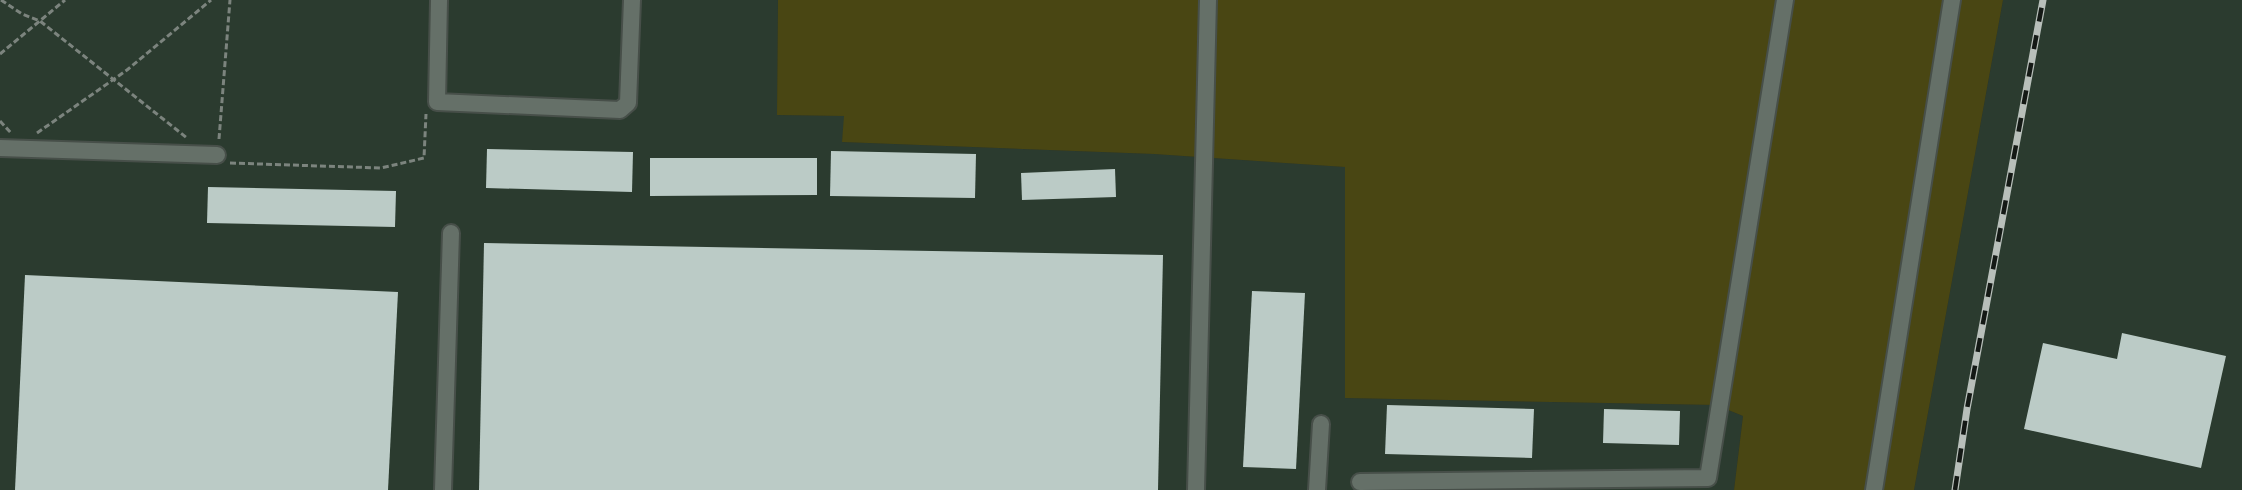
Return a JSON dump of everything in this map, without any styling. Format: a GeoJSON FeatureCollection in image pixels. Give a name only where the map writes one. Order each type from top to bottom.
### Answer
{"type":"FeatureCollection","features":[{"type":"Feature","properties":{"kind":"lane"},"geometry":{"type":"LineString","coordinates":[[440,0],[437,102],[620,110],[626,108],[628,104],[632,0]]}},
{"type":"Feature","properties":{"kind":"lane"},"geometry":{"type":"LineString","coordinates":[[1196,490],[1208,0]]}},
{"type":"Feature","properties":{"kind":"lane"},"geometry":{"type":"LineString","coordinates":[[1360,482],[1708,477],[1785,0]]}},
{"type":"Feature","properties":{"kind":"lane"},"geometry":{"type":"LineString","coordinates":[[1874,490],[1952,0]]}},
{"type":"Feature","properties":{"kind":"lane"},"geometry":{"type":"LineString","coordinates":[[0,148],[213,155]]}},
{"type":"Feature","properties":{"kind":"lane"},"geometry":{"type":"LineString","coordinates":[[443,490],[451,233]]}},
{"type":"Feature","properties":{"kind":"lane"},"geometry":{"type":"LineString","coordinates":[[1317,490],[1321,424]]}},
{"type":"Feature","properties":{"kind":"path"},"geometry":{"type":"LineString","coordinates":[[1,0],[22,14],[40,21],[113,80],[213,155],[217,162],[381,168],[424,158],[427,112]]}},
{"type":"Feature","properties":{"kind":"path"},"geometry":{"type":"LineString","coordinates":[[0,54],[65,0]]}},
{"type":"Feature","properties":{"kind":"path"},"geometry":{"type":"LineString","coordinates":[[0,121],[26,149],[33,136],[113,80],[211,0]]}},
{"type":"Feature","properties":{"kind":"path"},"geometry":{"type":"LineString","coordinates":[[213,155],[230,0]]}},
{"type":"Feature","properties":{"kind":"shaded area"},"geometry":{"type":"Polygon","coordinates":[[[0,0],[778,0],[777,115],[845,116],[842,142],[1154,154],[1345,167],[1345,398],[1716,405],[1743,416],[1734,490],[0,490],[0,0]]]}},
{"type":"Feature","properties":{"kind":"shaded area"},"geometry":{"type":"Polygon","coordinates":[[[778,0],[2003,0],[1914,490],[1734,490],[1743,416],[1716,405],[1345,398],[1345,167],[1154,154],[842,142],[844,116],[777,115],[778,0]]]}},
{"type":"Feature","properties":{"kind":"shaded area"},"geometry":{"type":"Polygon","coordinates":[[[2003,0],[2242,0],[2242,490],[1914,490],[2003,0]]]}},
{"type":"Feature","properties":{"kind":"building"},"geometry":{"type":"Polygon","coordinates":[[[487,149],[633,152],[632,192],[486,188],[487,149]]]}},
{"type":"Feature","properties":{"kind":"building"},"geometry":{"type":"Polygon","coordinates":[[[831,151],[976,154],[975,198],[830,196],[831,151]]]}},
{"type":"Feature","properties":{"kind":"building"},"geometry":{"type":"Polygon","coordinates":[[[650,158],[817,158],[817,195],[650,196],[650,158]]]}},
{"type":"Feature","properties":{"kind":"building"},"geometry":{"type":"Polygon","coordinates":[[[1115,169],[1116,197],[1022,200],[1021,173],[1115,169]]]}},
{"type":"Feature","properties":{"kind":"building"},"geometry":{"type":"Polygon","coordinates":[[[208,187],[396,191],[395,227],[207,223],[208,187]]]}},
{"type":"Feature","properties":{"kind":"building"},"geometry":{"type":"Polygon","coordinates":[[[484,243],[1163,255],[1158,490],[479,490],[484,243]]]}},
{"type":"Feature","properties":{"kind":"building"},"geometry":{"type":"Polygon","coordinates":[[[25,275],[398,292],[388,490],[15,490],[25,275]]]}},
{"type":"Feature","properties":{"kind":"building"},"geometry":{"type":"Polygon","coordinates":[[[1252,291],[1305,293],[1296,469],[1243,467],[1252,291]]]}},
{"type":"Feature","properties":{"kind":"building"},"geometry":{"type":"Polygon","coordinates":[[[2122,333],[2226,356],[2201,468],[2024,429],[2043,343],[2117,359],[2122,333]]]}},
{"type":"Feature","properties":{"kind":"building"},"geometry":{"type":"Polygon","coordinates":[[[1387,405],[1534,409],[1532,458],[1385,454],[1387,405]]]}},
{"type":"Feature","properties":{"kind":"building"},"geometry":{"type":"Polygon","coordinates":[[[1604,409],[1680,411],[1679,445],[1603,443],[1604,409]]]}},
{"type":"Feature","properties":{"kind":"railway"},"geometry":{"type":"LineString","coordinates":[[1955,490],[1967,409],[2043,0]]}}]}
